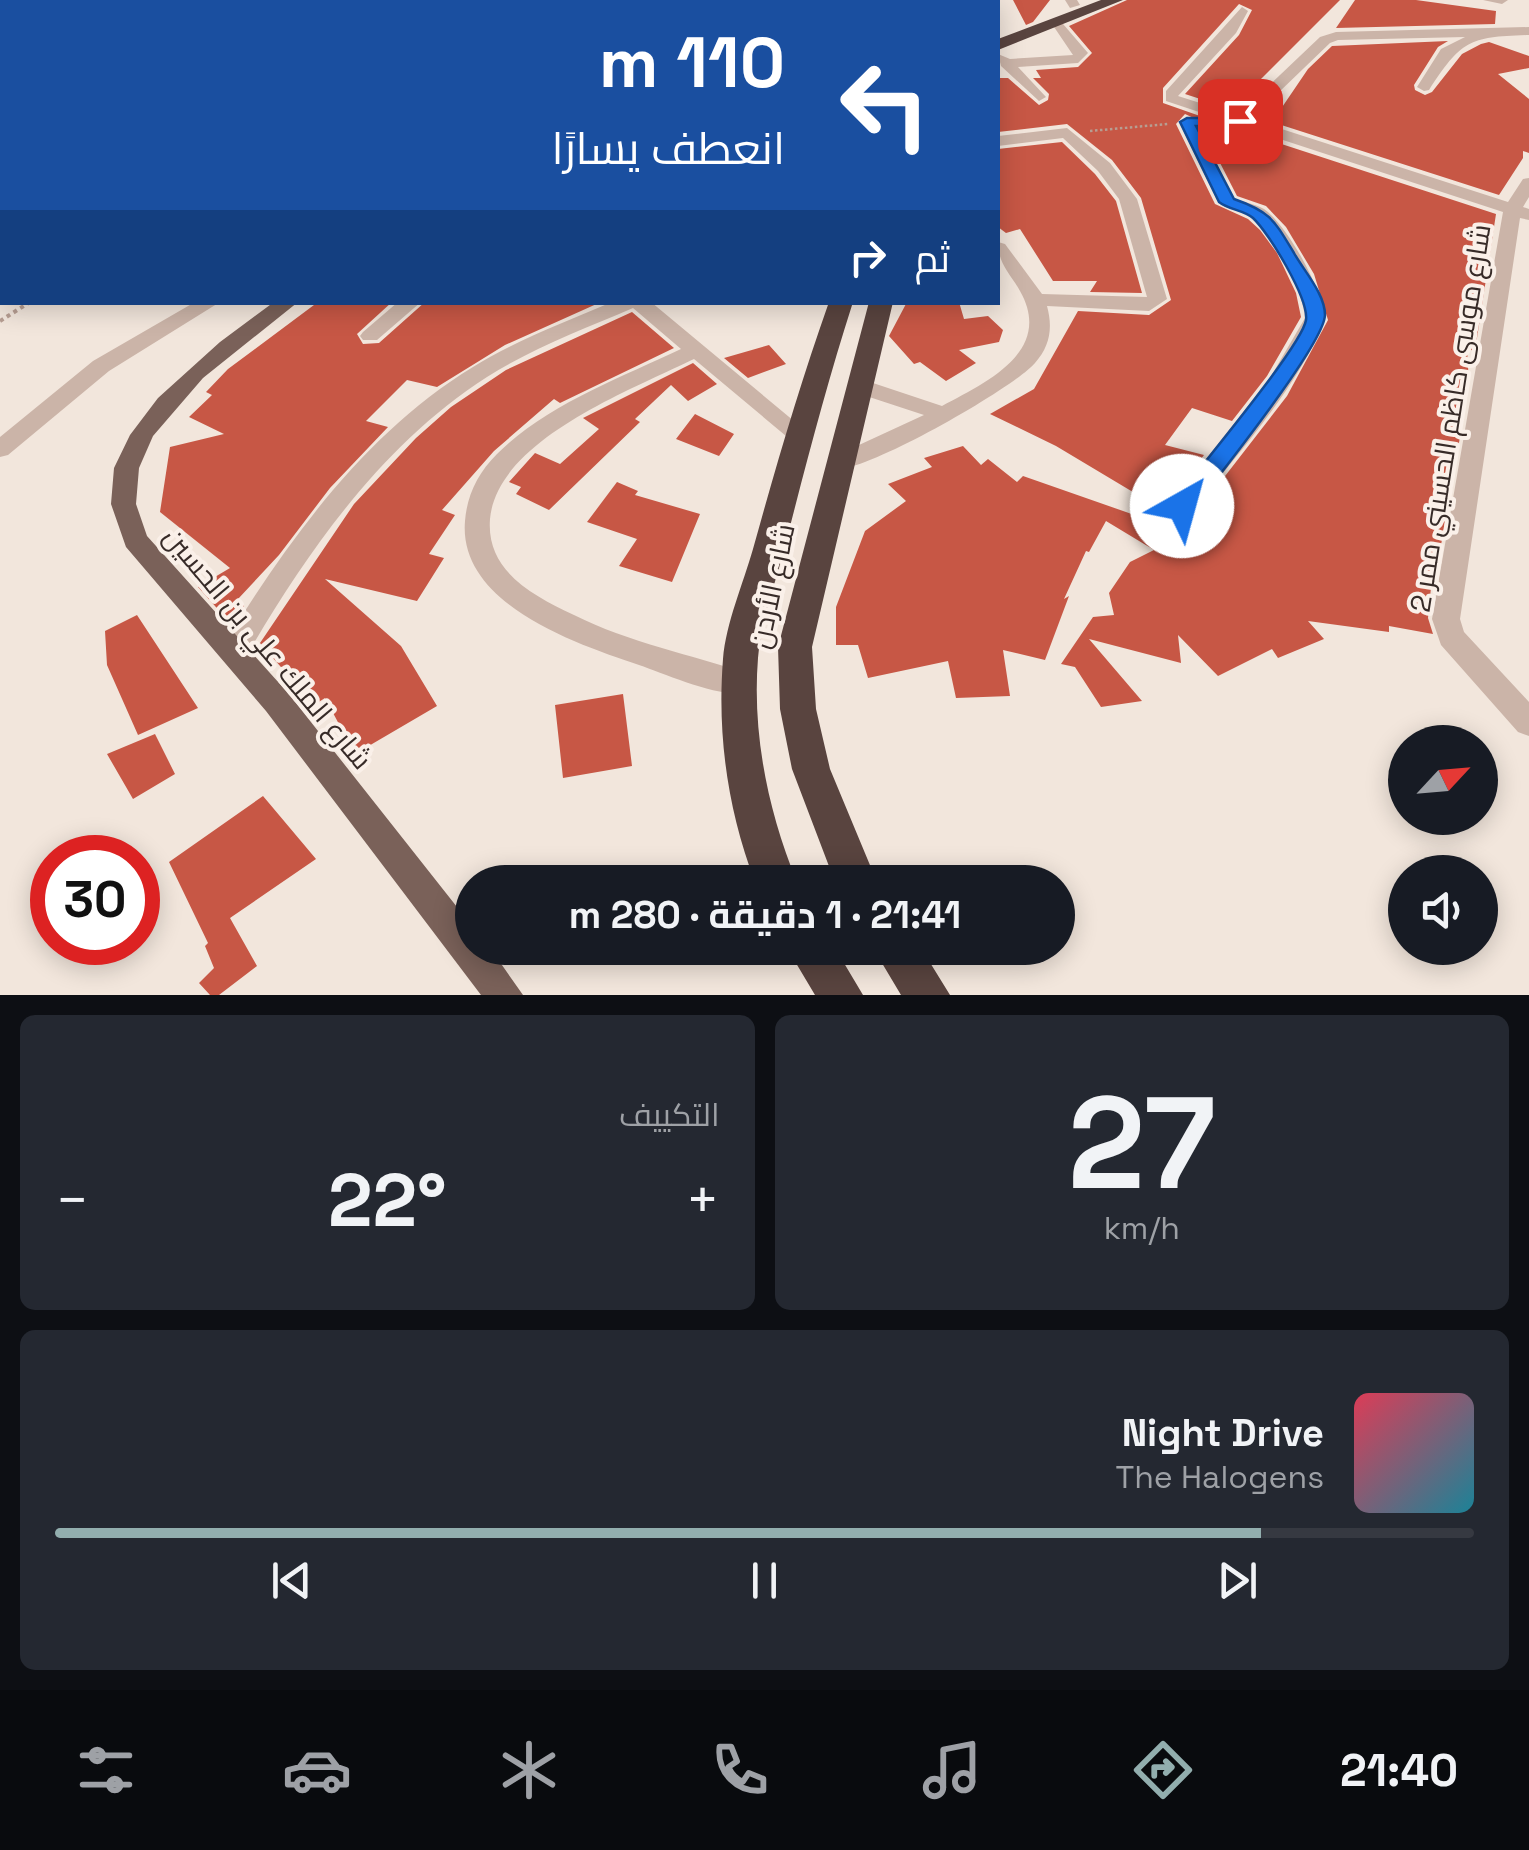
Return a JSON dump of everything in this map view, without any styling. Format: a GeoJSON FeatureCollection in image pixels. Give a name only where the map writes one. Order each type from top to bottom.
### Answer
{"type":"FeatureCollection","features":[{"type":"Feature","properties":{"kind":"highway"},"geometry":{"type":"LineString","coordinates":[[1000,43],[1115,0]]}},
{"type":"Feature","properties":{"kind":"highway"},"geometry":{"type":"LineString","coordinates":[[1000,31],[1077,2]]}},
{"type":"Feature","properties":{"kind":"highway","name":"شارع الأردن"},"geometry":{"type":"LineString","coordinates":[[769,865],[758,841],[746,788],[738,682],[740,654],[840,305]]}},
{"type":"Feature","properties":{"kind":"highway","name":"شارع الأردن"},"geometry":{"type":"LineString","coordinates":[[849,865],[810,775],[794,673],[795,647],[880,305]]}},
{"type":"Feature","properties":{"kind":"highway"},"geometry":{"type":"LineString","coordinates":[[821,965],[841,995]]}},
{"type":"Feature","properties":{"kind":"highway"},"geometry":{"type":"LineString","coordinates":[[907,965],[928,995]]}},
{"type":"Feature","properties":{"kind":"main road","name":"شارع الملك علي بن الحسين"},"geometry":{"type":"LineString","coordinates":[[284,305],[179,389],[141,436],[123,483],[122,513],[135,540],[234,652],[504,995]]}},
{"type":"Feature","properties":{"kind":"street"},"geometry":{"type":"LineString","coordinates":[[1489,0],[1502,0]]}},
{"type":"Feature","properties":{"kind":"street"},"geometry":{"type":"LineString","coordinates":[[1242,11],[1230,30],[1170,94],[1174,100],[1521,213],[1529,183]]}},
{"type":"Feature","properties":{"kind":"street"},"geometry":{"type":"LineString","coordinates":[[1002,58],[1078,59],[1082,53],[1056,21]]}},
{"type":"Feature","properties":{"kind":"street"},"geometry":{"type":"LineString","coordinates":[[1424,87],[1446,52],[1488,31]]}},
{"type":"Feature","properties":{"kind":"street"},"geometry":{"type":"LineString","coordinates":[[1182,506],[1285,370],[1316,318],[1314,302],[1272,231],[1257,212],[1227,202],[1187,122],[1240,121],[1331,38],[1372,33],[1529,31]]}},
{"type":"Feature","properties":{"kind":"street"},"geometry":{"type":"LineString","coordinates":[[1002,58],[1039,97]]}},
{"type":"Feature","properties":{"kind":"street"},"geometry":{"type":"LineString","coordinates":[[1000,141],[1067,133],[1104,167],[1128,199],[1157,299],[1149,305],[1037,300]]}},
{"type":"Feature","properties":{"kind":"street","name":"شارع موسى كاظم الحسيني ممر 2"},"geometry":{"type":"LineString","coordinates":[[1521,213],[1446,618],[1451,638],[1529,723]]}},
{"type":"Feature","properties":{"kind":"street"},"geometry":{"type":"LineString","coordinates":[[842,463],[944,414],[1025,365],[1041,336],[1037,300],[1000,251]]}},
{"type":"Feature","properties":{"kind":"street"},"geometry":{"type":"LineString","coordinates":[[0,450],[100,366],[205,305]]}},
{"type":"Feature","properties":{"kind":"street"},"geometry":{"type":"LineString","coordinates":[[370,336],[407,305]]}},
{"type":"Feature","properties":{"kind":"street"},"geometry":{"type":"LineString","coordinates":[[234,652],[260,606],[337,505],[420,419],[476,374],[504,358],[627,305]]}},
{"type":"Feature","properties":{"kind":"street"},"geometry":{"type":"LineString","coordinates":[[638,305],[800,436]]}},
{"type":"Feature","properties":{"kind":"street"},"geometry":{"type":"LineString","coordinates":[[695,350],[580,408],[536,436],[502,466],[484,492],[476,530],[478,549],[496,578],[546,612],[635,654],[738,682]]}},
{"type":"Feature","properties":{"kind":"street"},"geometry":{"type":"LineString","coordinates":[[860,386],[944,414]]}},
{"type":"Feature","properties":{"kind":"path"},"geometry":{"type":"LineString","coordinates":[[1067,133],[1187,122]]}},
{"type":"Feature","properties":{"kind":"path"},"geometry":{"type":"LineString","coordinates":[[0,321],[25,305]]}},
{"type":"Feature","properties":{"kind":"building"},"geometry":{"type":"Polygon","coordinates":[[[1013,0],[1050,0],[1026,25],[1013,0]]]}},
{"type":"Feature","properties":{"kind":"building"},"geometry":{"type":"Polygon","coordinates":[[[1127,0],[1340,0],[1231,109],[1185,94],[1239,35],[1252,10],[1239,4],[1163,88],[1163,103],[1217,122],[1221,128],[1239,130],[1496,214],[1475,351],[1467,349],[1469,384],[1466,402],[1462,401],[1463,420],[1437,568],[1433,567],[1428,618],[1433,634],[1389,626],[1389,632],[1308,621],[1324,639],[1278,658],[1272,649],[1218,676],[1178,635],[1181,663],[1089,639],[1142,701],[1101,707],[1075,667],[1061,664],[1093,617],[1114,615],[1109,593],[1130,562],[1154,550],[1106,521],[1089,552],[1086,551],[1064,599],[1069,596],[1045,660],[1003,650],[1010,696],[956,698],[948,661],[868,678],[858,645],[836,645],[836,607],[865,531],[906,501],[888,484],[932,467],[924,458],[963,446],[981,465],[988,459],[1017,482],[1023,476],[1166,526],[1163,535],[1199,545],[1227,493],[1215,489],[1287,396],[1328,320],[1314,274],[1286,227],[1266,206],[1237,196],[1198,120],[1185,114],[1176,124],[1215,204],[1248,219],[1260,230],[1277,253],[1296,293],[1301,317],[1267,376],[1232,421],[1192,408],[1165,445],[1204,455],[1166,505],[1168,513],[1056,446],[990,414],[1034,389],[1078,311],[1149,315],[1171,300],[1141,198],[1112,160],[1067,124],[1000,132],[1000,78],[1008,78],[1039,105],[1048,100],[1049,94],[1033,78],[1041,78],[1036,70],[1078,67],[1092,53],[1069,26],[1127,0]]]}},
{"type":"Feature","properties":{"kind":"building"},"geometry":{"type":"Polygon","coordinates":[[[1355,0],[1416,0],[1496,11],[1495,24],[1336,28],[1355,0]]]}},
{"type":"Feature","properties":{"kind":"building"},"geometry":{"type":"Polygon","coordinates":[[[1448,41],[1438,47],[1414,85],[1415,90],[1425,95],[1432,92],[1462,54],[1481,44],[1489,42],[1529,56],[1529,68],[1498,74],[1529,99],[1529,153],[1523,151],[1523,158],[1499,195],[1272,122],[1308,69],[1332,46],[1448,41]]]}},
{"type":"Feature","properties":{"kind":"building"},"geometry":{"type":"Polygon","coordinates":[[[1062,142],[1095,174],[1116,201],[1142,293],[1090,292],[1097,281],[1053,281],[1020,229],[1006,233],[1000,228],[1000,149],[1062,142]]]}},
{"type":"Feature","properties":{"kind":"building"},"geometry":{"type":"Polygon","coordinates":[[[314,305],[389,305],[357,334],[363,344],[379,343],[422,305],[594,305],[505,345],[437,387],[407,380],[366,421],[388,427],[330,488],[279,555],[238,599],[244,606],[232,625],[198,587],[230,568],[160,512],[170,447],[224,434],[189,417],[212,395],[206,392],[228,369],[314,305]]]}},
{"type":"Feature","properties":{"kind":"building"},"geometry":{"type":"Polygon","coordinates":[[[905,305],[960,305],[964,319],[988,316],[1003,330],[999,342],[959,350],[976,363],[946,381],[920,362],[914,364],[889,336],[905,305]]]}},
{"type":"Feature","properties":{"kind":"building"},"geometry":{"type":"Polygon","coordinates":[[[632,312],[674,348],[560,403],[554,399],[494,451],[442,510],[455,515],[429,554],[444,558],[417,601],[325,579],[401,646],[437,706],[355,754],[325,698],[314,705],[260,643],[354,504],[416,438],[451,407],[506,370],[632,312]]]}},
{"type":"Feature","properties":{"kind":"building"},"geometry":{"type":"Polygon","coordinates":[[[769,345],[786,364],[748,378],[724,358],[769,345]]]}},
{"type":"Feature","properties":{"kind":"building"},"geometry":{"type":"Polygon","coordinates":[[[693,363],[717,384],[688,401],[671,385],[635,419],[640,422],[549,510],[516,494],[521,487],[509,482],[535,453],[560,464],[599,429],[583,418],[693,363]]]}},
{"type":"Feature","properties":{"kind":"building"},"geometry":{"type":"Polygon","coordinates":[[[695,414],[734,434],[719,456],[676,439],[695,414]]]}},
{"type":"Feature","properties":{"kind":"building"},"geometry":{"type":"Polygon","coordinates":[[[617,482],[638,491],[635,495],[700,514],[672,582],[619,566],[637,539],[587,522],[617,482]]]}},
{"type":"Feature","properties":{"kind":"building"},"geometry":{"type":"Polygon","coordinates":[[[137,615],[198,708],[138,735],[107,665],[105,631],[137,615]]]}},
{"type":"Feature","properties":{"kind":"building"},"geometry":{"type":"Polygon","coordinates":[[[623,694],[632,766],[563,778],[555,705],[623,694]]]}},
{"type":"Feature","properties":{"kind":"building"},"geometry":{"type":"Polygon","coordinates":[[[155,734],[175,774],[133,799],[107,754],[155,734]]]}},
{"type":"Feature","properties":{"kind":"building"},"geometry":{"type":"Polygon","coordinates":[[[263,796],[316,859],[230,918],[257,966],[219,995],[210,995],[199,983],[214,968],[205,946],[208,943],[169,862],[263,796]]]}},
{"type":"Feature","properties":{"kind":"route"},"geometry":{"type":"LineString","coordinates":[[1182,506],[1285,370],[1316,318],[1314,302],[1272,231],[1254,210],[1227,202],[1187,122],[1240,121]]}}]}
